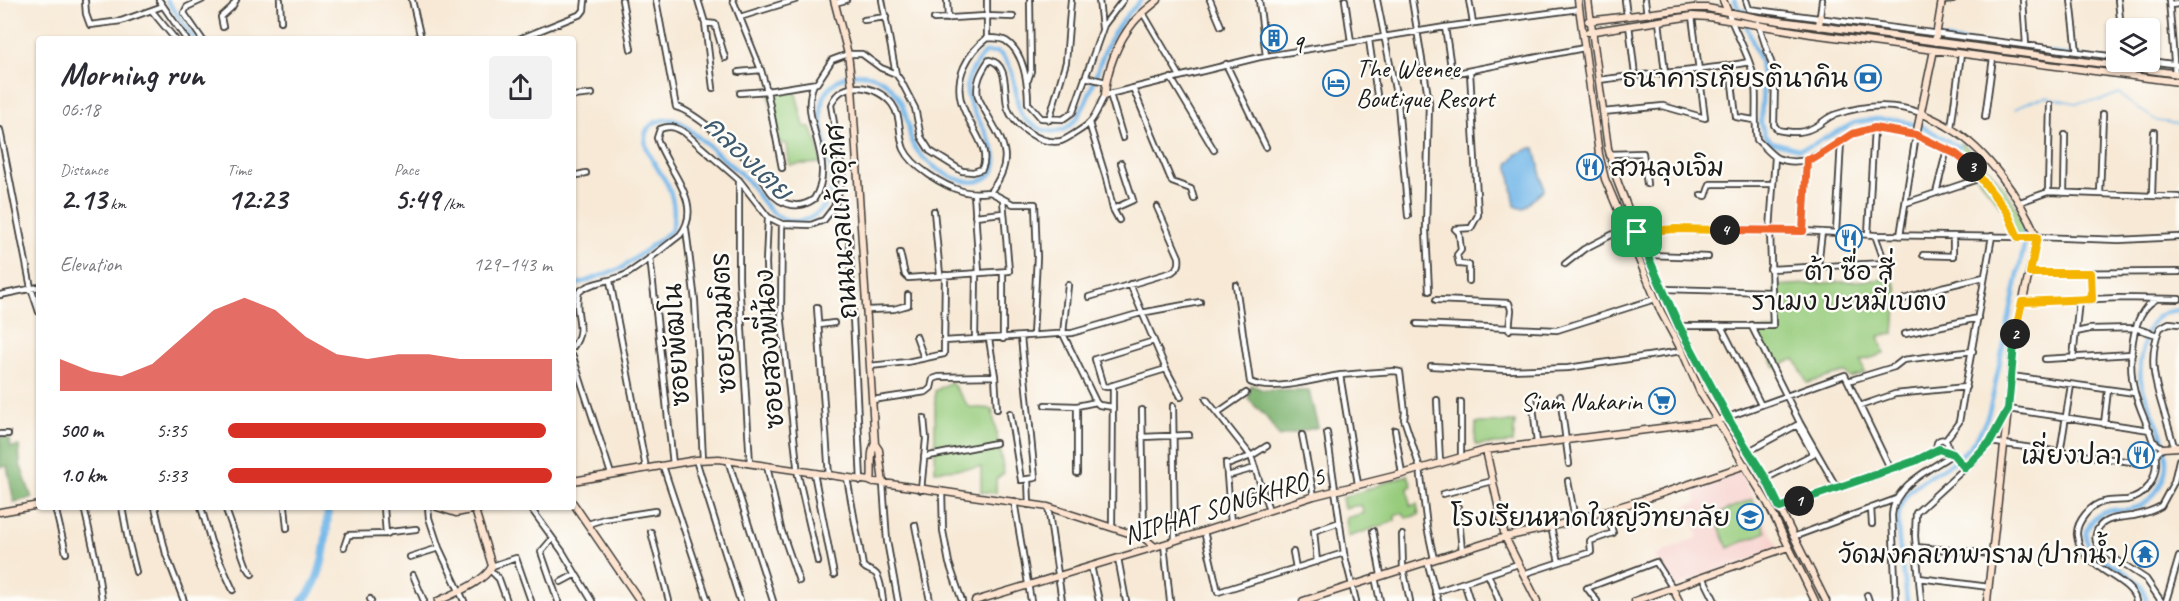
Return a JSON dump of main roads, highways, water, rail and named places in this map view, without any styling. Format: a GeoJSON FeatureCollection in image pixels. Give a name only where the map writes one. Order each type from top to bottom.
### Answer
{"type":"FeatureCollection","features":[{"type":"Feature","properties":{"kind":"water"},"geometry":{"type":"Polygon","coordinates":[[[1535,148],[1544,189],[1523,209],[1515,206],[1508,164],[1517,154],[1535,148]]]}},
{"type":"Feature","properties":{"kind":"waterway"},"geometry":{"type":"LineString","coordinates":[[167,0],[192,36]]}},
{"type":"Feature","properties":{"kind":"waterway","name":"คลองเตย"},"geometry":{"type":"LineString","coordinates":[[576,285],[622,268],[671,231],[674,214],[672,197],[646,144],[645,136],[648,128],[656,122],[669,119],[682,123],[741,174],[773,213],[786,220],[802,221],[810,218],[825,205],[831,190],[831,173],[821,117],[823,101],[831,86],[840,79],[855,74],[869,75],[885,82],[897,95],[905,111],[912,143],[928,162],[960,180],[971,182],[981,180],[990,175],[995,166],[995,155],[992,144],[967,95],[967,84],[971,72],[984,53],[998,52],[1006,60],[1014,79],[1019,108],[1027,121],[1046,131],[1061,131],[1073,123],[1082,110],[1111,38],[1141,0]]}},
{"type":"Feature","properties":{"kind":"waterway","name":"คลองเตย"},"geometry":{"type":"LineString","coordinates":[[1735,0],[1740,12]]}},
{"type":"Feature","properties":{"kind":"waterway"},"geometry":{"type":"LineString","coordinates":[[1740,10],[2179,70]]}},
{"type":"Feature","properties":{"kind":"waterway","name":"คลองเตย"},"geometry":{"type":"LineString","coordinates":[[1745,22],[1760,61],[1763,83],[1761,123],[1765,136],[1772,142],[1799,149],[1810,146],[1854,123],[1875,119],[1898,120],[1923,127],[1959,147]]}},
{"type":"Feature","properties":{"kind":"waterway"},"geometry":{"type":"LineString","coordinates":[[2015,109],[2033,100],[2048,97],[2075,103],[2102,100],[2119,93],[2157,121],[2179,124]]}},
{"type":"Feature","properties":{"kind":"waterway","name":"คลองเตย"},"geometry":{"type":"LineString","coordinates":[[1907,601],[1898,528],[1900,509],[1908,493],[1968,449],[1987,418],[2024,246],[2024,229]]}},
{"type":"Feature","properties":{"kind":"waterway","name":"คลองเตย"},"geometry":{"type":"LineString","coordinates":[[2147,601],[2143,590],[2135,581],[2089,547],[2086,534],[2092,522],[2099,515],[2112,510],[2137,507],[2150,498],[2160,486],[2165,471],[2166,453],[2161,433],[2142,385],[2140,365],[2148,330],[2156,318],[2170,311],[2179,310]]}},
{"type":"Feature","properties":{"kind":"waterway"},"geometry":{"type":"LineString","coordinates":[[302,601],[320,570],[327,531],[328,510]]}},
{"type":"Feature","properties":{"kind":"place","name":"q"},"geometry":{"type":"Point","coordinates":[1274,38]}},
{"type":"Feature","properties":{"kind":"place","name":"ธนาคารเกียรตินาคิน"},"geometry":{"type":"Point","coordinates":[1868,78]}},
{"type":"Feature","properties":{"kind":"place","name":"The Weenee Boutique Resort"},"geometry":{"type":"Point","coordinates":[1336,83]}},
{"type":"Feature","properties":{"kind":"place","name":"สวนลุงเจิม"},"geometry":{"type":"Point","coordinates":[1590,167]}},
{"type":"Feature","properties":{"kind":"place","name":"ต้า ซื่อ สี่ ราเมง บะหมี่เบตง"},"geometry":{"type":"Point","coordinates":[1849,238]}},
{"type":"Feature","properties":{"kind":"place","name":"Siam Nakarin"},"geometry":{"type":"Point","coordinates":[1662,401]}},
{"type":"Feature","properties":{"kind":"place","name":"เมี่ยงปลา"},"geometry":{"type":"Point","coordinates":[2141,455]}},
{"type":"Feature","properties":{"kind":"place","name":"โรงเรียนหาดใหญ่วิทยาลัย"},"geometry":{"type":"Point","coordinates":[1750,517]}},
{"type":"Feature","properties":{"kind":"place","name":"วัดมงคลเทพาราม(ปากน้ำ)"},"geometry":{"type":"Point","coordinates":[2145,554]}}]}
